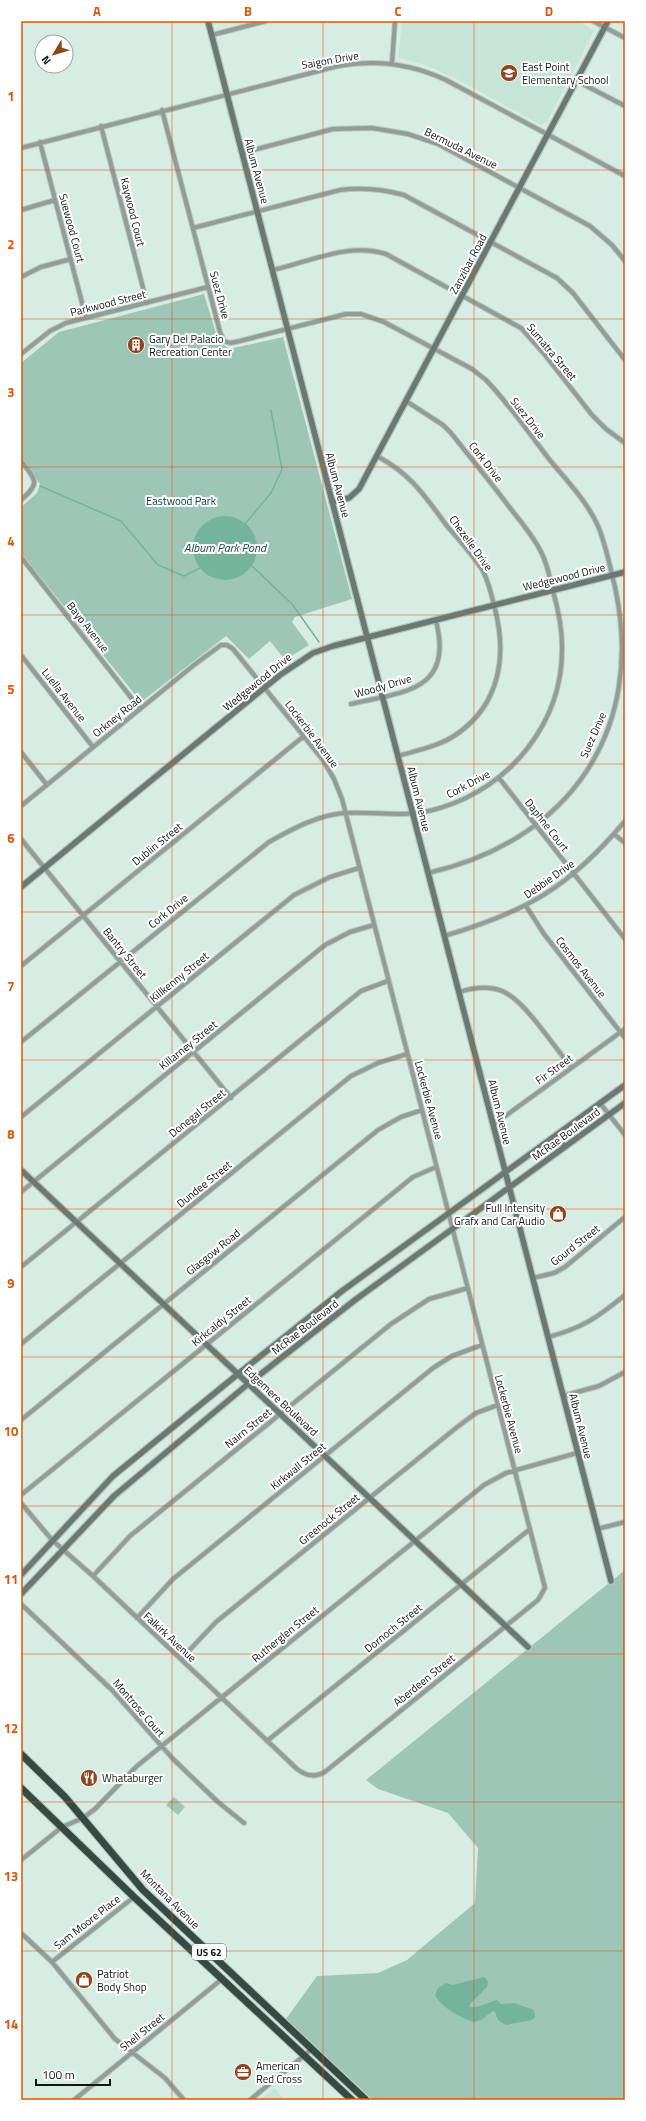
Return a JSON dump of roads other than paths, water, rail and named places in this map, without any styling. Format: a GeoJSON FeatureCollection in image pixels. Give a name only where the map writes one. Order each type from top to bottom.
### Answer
{"type":"FeatureCollection","features":[{"type":"Feature","properties":{"kind":"highway","name":"Montana Avenue"},"geometry":{"type":"LineString","coordinates":[[21,1754],[65,1797],[143,1890],[366,2100]]}},
{"type":"Feature","properties":{"kind":"highway","name":"Montana Avenue"},"geometry":{"type":"LineString","coordinates":[[21,1788],[134,1897],[352,2100]]}},
{"type":"Feature","properties":{"kind":"street","name":"Album Avenue"},"geometry":{"type":"LineString","coordinates":[[208,21],[611,1581]]}},
{"type":"Feature","properties":{"kind":"street"},"geometry":{"type":"LineString","coordinates":[[212,35],[266,21]]}},
{"type":"Feature","properties":{"kind":"street"},"geometry":{"type":"LineString","coordinates":[[392,63],[395,21]]}},
{"type":"Feature","properties":{"kind":"street"},"geometry":{"type":"LineString","coordinates":[[593,21],[625,38]]}},
{"type":"Feature","properties":{"kind":"street","name":"Zanzibar Road"},"geometry":{"type":"LineString","coordinates":[[332,502],[350,498],[356,493],[608,21]]}},
{"type":"Feature","properties":{"kind":"street","name":"Saigon Drive"},"geometry":{"type":"LineString","coordinates":[[21,148],[162,110],[338,66],[392,63],[422,70],[441,78],[625,176]]}},
{"type":"Feature","properties":{"kind":"street"},"geometry":{"type":"LineString","coordinates":[[577,81],[625,106]]}},
{"type":"Feature","properties":{"kind":"street","name":"Suez Drive"},"geometry":{"type":"LineString","coordinates":[[162,110],[208,287],[224,341],[230,343],[240,341],[346,314],[361,314],[384,322],[472,369],[481,376],[518,418],[591,513],[600,533],[612,576],[621,620],[623,648],[620,684],[612,716],[597,753],[574,789],[553,811],[517,839],[491,853],[464,864],[428,873]]}},
{"type":"Feature","properties":{"kind":"street","name":"Kaywood Court"},"geometry":{"type":"LineString","coordinates":[[101,126],[147,302]]}},
{"type":"Feature","properties":{"kind":"street","name":"Bermuda Avenue"},"geometry":{"type":"LineString","coordinates":[[242,153],[333,129],[361,128],[395,130],[438,144],[590,226],[612,244],[625,261]]}},
{"type":"Feature","properties":{"kind":"street","name":"Suewood Court"},"geometry":{"type":"LineString","coordinates":[[40,142],[86,318]]}},
{"type":"Feature","properties":{"kind":"street"},"geometry":{"type":"LineString","coordinates":[[193,228],[340,190],[355,188],[387,190],[404,195],[550,273],[564,283],[625,360]]}},
{"type":"Feature","properties":{"kind":"street"},"geometry":{"type":"LineString","coordinates":[[21,210],[55,200]]}},
{"type":"Feature","properties":{"kind":"street","name":"Sumatra Street"},"geometry":{"type":"LineString","coordinates":[[273,270],[346,251],[372,250],[390,256],[508,320],[527,334],[592,415],[606,429],[625,443]]}},
{"type":"Feature","properties":{"kind":"street"},"geometry":{"type":"LineString","coordinates":[[21,277],[41,267],[71,260]]}},
{"type":"Feature","properties":{"kind":"street","name":"Parkwood Street"},"geometry":{"type":"LineString","coordinates":[[21,354],[53,329],[86,318],[208,287]]}},
{"type":"Feature","properties":{"kind":"street","name":"Cork Drive"},"geometry":{"type":"LineString","coordinates":[[21,1042],[270,842],[332,814],[413,814],[439,808],[459,801],[499,778],[525,752],[547,718],[560,678],[562,647],[560,622],[553,591],[545,562],[538,545],[475,462],[443,425],[406,401]]}},
{"type":"Feature","properties":{"kind":"street","name":"Chezelle Drive"},"geometry":{"type":"LineString","coordinates":[[377,456],[401,470],[416,486],[482,571],[489,584],[495,606],[501,640],[501,659],[495,683],[484,706],[464,728],[449,739],[427,748],[398,756]]}},
{"type":"Feature","properties":{"kind":"street"},"geometry":{"type":"LineString","coordinates":[[21,461],[35,481],[34,488],[21,500]]}},
{"type":"Feature","properties":{"kind":"street","name":"Bayo Avenue"},"geometry":{"type":"LineString","coordinates":[[21,557],[140,709]]}},
{"type":"Feature","properties":{"kind":"street","name":"Wedgewood Drive"},"geometry":{"type":"LineString","coordinates":[[21,886],[293,665],[313,653],[333,646],[625,572]]}},
{"type":"Feature","properties":{"kind":"street","name":"Woody Drive"},"geometry":{"type":"LineString","coordinates":[[351,704],[383,697],[416,687],[428,679],[435,669],[441,651],[436,621]]}},
{"type":"Feature","properties":{"kind":"street","name":"Orkney Road"},"geometry":{"type":"LineString","coordinates":[[21,806],[216,647],[227,645]]}},
{"type":"Feature","properties":{"kind":"street","name":"Lockerbie Avenue"},"geometry":{"type":"LineString","coordinates":[[227,645],[233,649],[304,736],[329,770],[338,788],[346,813],[515,1470],[545,1588],[543,1593]]}},
{"type":"Feature","properties":{"kind":"street","name":"Luella Avenue"},"geometry":{"type":"LineString","coordinates":[[21,655],[93,747]]}},
{"type":"Feature","properties":{"kind":"street","name":"Dublin Street"},"geometry":{"type":"LineString","coordinates":[[21,966],[304,736]]}},
{"type":"Feature","properties":{"kind":"street"},"geometry":{"type":"LineString","coordinates":[[21,752],[47,785]]}},
{"type":"Feature","properties":{"kind":"street","name":"Daphne Court"},"geometry":{"type":"LineString","coordinates":[[499,778],[625,939]]}},
{"type":"Feature","properties":{"kind":"street","name":"Debbie Drive"},"geometry":{"type":"LineString","coordinates":[[444,936],[482,924],[526,906],[548,893],[574,874],[597,854],[625,821]]}},
{"type":"Feature","properties":{"kind":"street"},"geometry":{"type":"LineString","coordinates":[[614,834],[625,843]]}},
{"type":"Feature","properties":{"kind":"street","name":"Bantry Street"},"geometry":{"type":"LineString","coordinates":[[21,839],[231,1098]]}},
{"type":"Feature","properties":{"kind":"street","name":"Killkenny Street"},"geometry":{"type":"LineString","coordinates":[[21,1117],[294,895],[330,877],[359,868]]}},
{"type":"Feature","properties":{"kind":"street","name":"Cosmos Avenue"},"geometry":{"type":"LineString","coordinates":[[526,906],[544,934],[625,1038]]}},
{"type":"Feature","properties":{"kind":"street","name":"Killarney Street"},"geometry":{"type":"LineString","coordinates":[[21,1192],[332,940],[350,932],[374,925]]}},
{"type":"Feature","properties":{"kind":"street","name":"Donegal Street"},"geometry":{"type":"LineString","coordinates":[[21,1268],[361,991],[388,981]]}},
{"type":"Feature","properties":{"kind":"street"},"geometry":{"type":"LineString","coordinates":[[459,992],[486,987],[513,996],[524,1006],[572,1067]]}},
{"type":"Feature","properties":{"kind":"street","name":"Fir Street"},"geometry":{"type":"LineString","coordinates":[[493,1124],[625,1029]]}},
{"type":"Feature","properties":{"kind":"street","name":"Dundee Street"},"geometry":{"type":"LineString","coordinates":[[21,1344],[351,1076],[378,1063],[407,1054]]}},
{"type":"Feature","properties":{"kind":"street","name":"McRae Boulevard"},"geometry":{"type":"LineString","coordinates":[[21,1575],[113,1476],[238,1374],[342,1291],[625,1085]]}},
{"type":"Feature","properties":{"kind":"street"},"geometry":{"type":"LineString","coordinates":[[600,1103],[625,1135]]}},
{"type":"Feature","properties":{"kind":"street","name":"McRae Boulevard"},"geometry":{"type":"LineString","coordinates":[[21,1594],[129,1482],[248,1384],[344,1308],[625,1103]]}},
{"type":"Feature","properties":{"kind":"street","name":"Glasgow Road"},"geometry":{"type":"LineString","coordinates":[[21,1420],[378,1130],[400,1117],[422,1110]]}},
{"type":"Feature","properties":{"kind":"street"},"geometry":{"type":"LineString","coordinates":[[556,1134],[565,1147]]}},
{"type":"Feature","properties":{"kind":"street","name":"Kirkcaldy Street"},"geometry":{"type":"LineString","coordinates":[[21,1495],[413,1177],[436,1167]]}},
{"type":"Feature","properties":{"kind":"street","name":"Edgemere Boulevard"},"geometry":{"type":"LineString","coordinates":[[21,1170],[528,1647]]}},
{"type":"Feature","properties":{"kind":"street","name":"Gourd Street"},"geometry":{"type":"LineString","coordinates":[[533,1278],[554,1273],[565,1267],[625,1217]]}},
{"type":"Feature","properties":{"kind":"street","name":"Nairn Street"},"geometry":{"type":"LineString","coordinates":[[93,1576],[130,1536],[406,1313],[442,1294],[468,1288]]}},
{"type":"Feature","properties":{"kind":"street"},"geometry":{"type":"LineString","coordinates":[[548,1337],[576,1329],[590,1322],[625,1295]]}},
{"type":"Feature","properties":{"kind":"street","name":"Kirkwall Street"},"geometry":{"type":"LineString","coordinates":[[137,1618],[173,1579],[438,1365],[452,1356],[482,1346]]}},
{"type":"Feature","properties":{"kind":"street"},"geometry":{"type":"LineString","coordinates":[[563,1396],[599,1386],[625,1372]]}},
{"type":"Feature","properties":{"kind":"street","name":"Greenock Street"},"geometry":{"type":"LineString","coordinates":[[181,1659],[216,1622],[468,1418],[481,1410],[498,1405]]}},
{"type":"Feature","properties":{"kind":"street","name":"Rutherglen Street"},"geometry":{"type":"LineString","coordinates":[[21,1860],[62,1827],[83,1818],[106,1800],[137,1766],[161,1746],[484,1485],[499,1475],[577,1453]]}},
{"type":"Feature","properties":{"kind":"street","name":"Falkirk Avenue"},"geometry":{"type":"LineString","coordinates":[[21,1504],[52,1540],[93,1576],[267,1741],[302,1773],[313,1776]]}},
{"type":"Feature","properties":{"kind":"street"},"geometry":{"type":"LineString","coordinates":[[598,1529],[625,1522]]}},
{"type":"Feature","properties":{"kind":"street","name":"Dornoch Street"},"geometry":{"type":"LineString","coordinates":[[267,1741],[461,1583],[530,1529]]}},
{"type":"Feature","properties":{"kind":"street","name":"Aberdeen Street"},"geometry":{"type":"LineString","coordinates":[[313,1776],[326,1771],[506,1626],[543,1593]]}},
{"type":"Feature","properties":{"kind":"street","name":"Montrose Court"},"geometry":{"type":"LineString","coordinates":[[21,1604],[112,1690],[161,1746],[218,1802],[244,1823]]}},
{"type":"Feature","properties":{"kind":"street","name":"Sam Moore Place"},"geometry":{"type":"LineString","coordinates":[[52,1962],[134,1897]]}},
{"type":"Feature","properties":{"kind":"street"},"geometry":{"type":"LineString","coordinates":[[21,1933],[52,1962],[104,2028],[115,2039],[165,2078],[184,2100]]}},
{"type":"Feature","properties":{"kind":"street","name":"Shell Street"},"geometry":{"type":"LineString","coordinates":[[74,2100],[222,1978]]}},
{"type":"Feature","properties":{"kind":"street"},"geometry":{"type":"LineString","coordinates":[[250,2100],[312,2050]]}},
{"type":"Feature","properties":{"kind":"water","name":"Album Park Pond"},"geometry":{"type":"Polygon","coordinates":[[[219,516],[231,516],[248,525],[255,536],[257,548],[255,560],[248,571],[231,580],[219,580],[207,575],[198,566],[193,554],[193,542],[198,530],[207,521],[219,516]]]}},
{"type":"Feature","properties":{"kind":"water"},"geometry":{"type":"Polygon","coordinates":[[[484,1977],[488,1981],[487,1987],[469,2006],[478,2007],[497,2000],[501,2004],[514,2003],[534,2010],[535,2017],[532,2020],[506,2025],[498,2020],[495,2012],[493,2011],[481,2020],[474,2022],[452,2012],[438,2000],[435,1995],[438,1988],[446,1983],[453,1985],[484,1977]]]}},
{"type":"Feature","properties":{"kind":"waterway"},"geometry":{"type":"LineString","coordinates":[[245,524],[271,493],[282,469],[271,410]]}},
{"type":"Feature","properties":{"kind":"waterway"},"geometry":{"type":"LineString","coordinates":[[40,486],[121,521],[158,565],[184,576],[200,568]]}},
{"type":"Feature","properties":{"kind":"waterway"},"geometry":{"type":"LineString","coordinates":[[252,566],[292,604],[319,642]]}},
{"type":"Feature","properties":{"kind":"place","name":"East Point Elementary School"},"geometry":{"type":"Point","coordinates":[509,73]}},
{"type":"Feature","properties":{"kind":"place","name":"Gary Del Palacio Recreation Center"},"geometry":{"type":"Point","coordinates":[136,345]}},
{"type":"Feature","properties":{"kind":"place","name":"Full Intensity Grafx and Car Audio"},"geometry":{"type":"Point","coordinates":[558,1214]}},
{"type":"Feature","properties":{"kind":"place","name":"Whataburger"},"geometry":{"type":"Point","coordinates":[89,1778]}},
{"type":"Feature","properties":{"kind":"place","name":"Patriot Body Shop"},"geometry":{"type":"Point","coordinates":[84,1980]}},
{"type":"Feature","properties":{"kind":"place","name":"American Red Cross"},"geometry":{"type":"Point","coordinates":[243,2072]}},
{"type":"Feature","properties":{"kind":"park label","name":"Eastwood Park"},"geometry":{"type":"Point","coordinates":[181,501]}}]}
